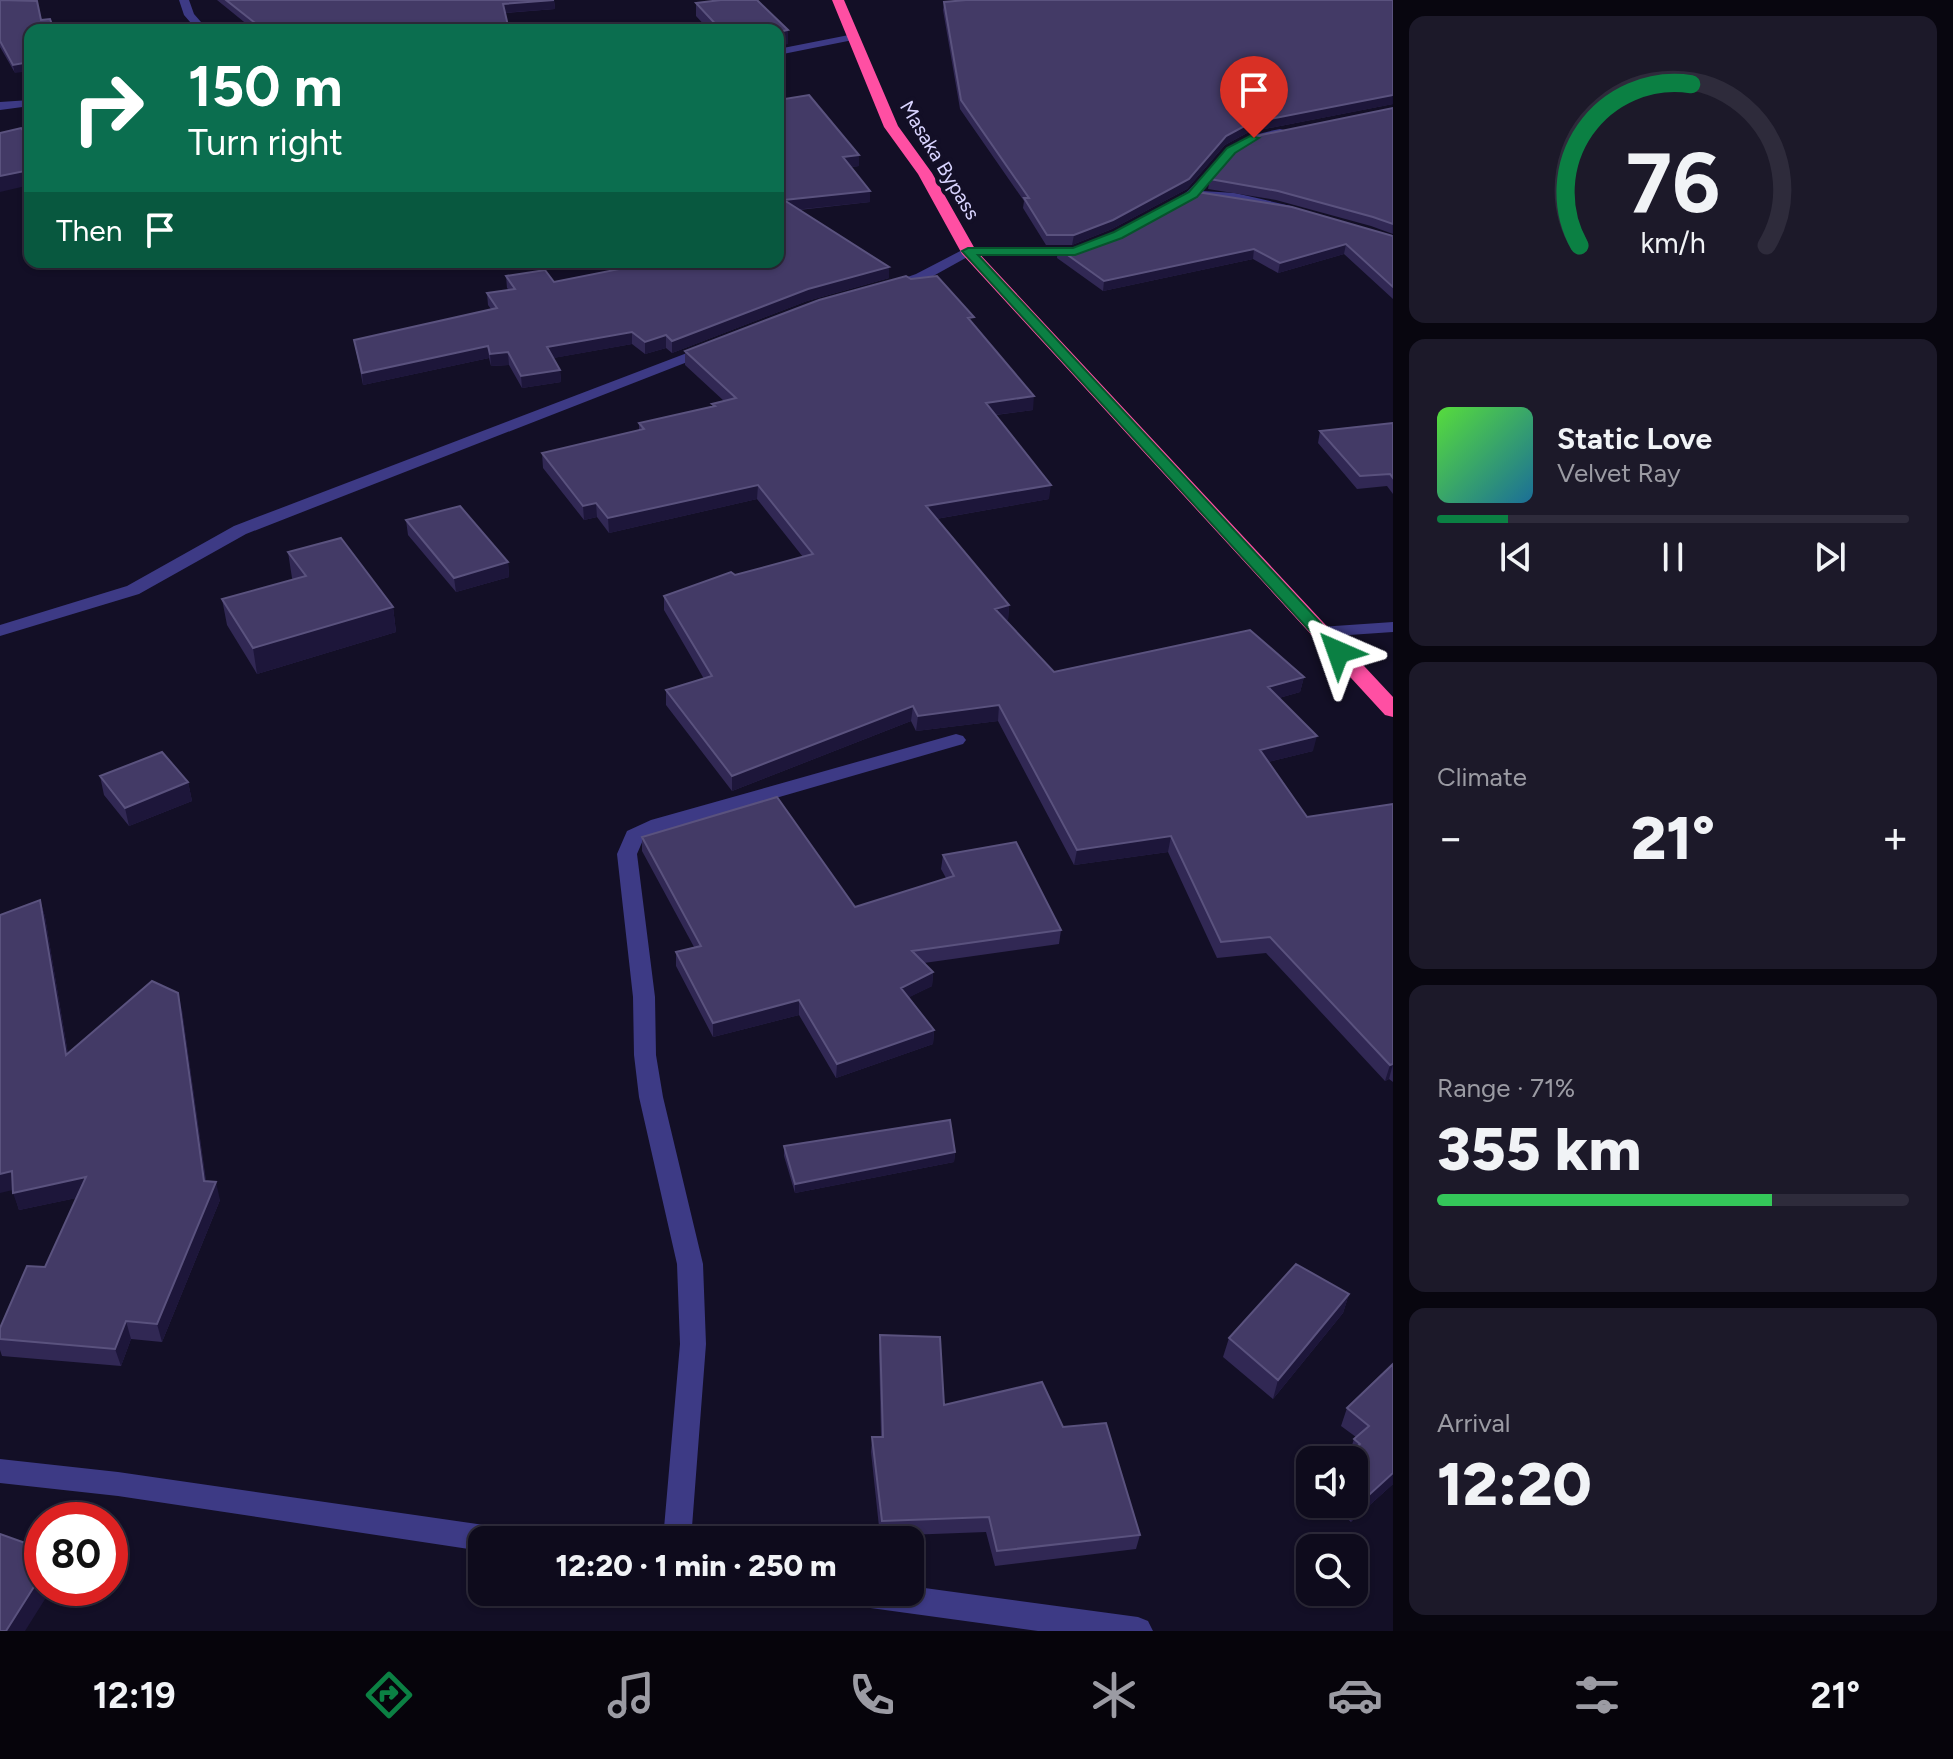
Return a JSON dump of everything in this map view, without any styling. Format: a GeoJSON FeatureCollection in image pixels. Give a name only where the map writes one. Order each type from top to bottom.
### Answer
{"type":"FeatureCollection","features":[{"type":"Feature","properties":{"kind":"highway","name":"Masaka Bypass"},"geometry":{"type":"LineString","coordinates":[[838,0],[891,127],[925,173],[968,251],[1393,710]]}},
{"type":"Feature","properties":{"kind":"street"},"geometry":{"type":"LineString","coordinates":[[184,0],[189,15],[197,24]]}},
{"type":"Feature","properties":{"kind":"street"},"geometry":{"type":"LineString","coordinates":[[784,51],[854,37]]}},
{"type":"Feature","properties":{"kind":"street"},"geometry":{"type":"LineString","coordinates":[[0,106],[24,104]]}},
{"type":"Feature","properties":{"kind":"street"},"geometry":{"type":"LineString","coordinates":[[1155,215],[1193,194],[1231,150],[1254,138],[1299,129]]}},
{"type":"Feature","properties":{"kind":"street"},"geometry":{"type":"LineString","coordinates":[[1193,194],[1235,197],[1298,212]]}},
{"type":"Feature","properties":{"kind":"street"},"geometry":{"type":"LineString","coordinates":[[875,290],[921,277],[968,251],[1075,252],[1104,241]]}},
{"type":"Feature","properties":{"kind":"street"},"geometry":{"type":"LineString","coordinates":[[0,631],[74,611],[133,590],[240,530],[726,341]]}},
{"type":"Feature","properties":{"kind":"street"},"geometry":{"type":"LineString","coordinates":[[1320,632],[1393,627]]}},
{"type":"Feature","properties":{"kind":"street"},"geometry":{"type":"LineString","coordinates":[[678,1526],[693,1344],[690,1264],[649,1083],[644,997],[627,854],[634,836],[658,825],[956,740]]}},
{"type":"Feature","properties":{"kind":"street"},"geometry":{"type":"LineString","coordinates":[[0,1471],[118,1484],[468,1536]]}},
{"type":"Feature","properties":{"kind":"street"},"geometry":{"type":"LineString","coordinates":[[924,1601],[1138,1631]]}},
{"type":"Feature","properties":{"kind":"building"},"geometry":{"type":"Polygon","coordinates":[[[0,0],[37,1],[41,20],[50,19],[52,24],[24,24],[24,63],[13,65],[0,41],[0,0]]]}},
{"type":"Feature","properties":{"kind":"building"},"geometry":{"type":"Polygon","coordinates":[[[226,0],[554,0],[503,4],[508,24],[256,24],[226,0]]]}},
{"type":"Feature","properties":{"kind":"building"},"geometry":{"type":"Polygon","coordinates":[[[757,0],[782,24],[715,24],[696,3],[757,0]]]}},
{"type":"Feature","properties":{"kind":"building"},"geometry":{"type":"Polygon","coordinates":[[[1393,0],[1393,95],[1250,123],[1226,136],[1189,179],[1113,220],[1074,235],[1047,235],[1024,198],[1029,198],[961,100],[944,2],[1393,0]]]}},
{"type":"Feature","properties":{"kind":"building"},"geometry":{"type":"Polygon","coordinates":[[[809,95],[859,155],[843,157],[870,191],[784,200],[784,99],[809,95]]]}},
{"type":"Feature","properties":{"kind":"building"},"geometry":{"type":"Polygon","coordinates":[[[1393,108],[1393,224],[1278,191],[1210,179],[1239,146],[1261,135],[1393,108]]]}},
{"type":"Feature","properties":{"kind":"building"},"geometry":{"type":"Polygon","coordinates":[[[21,128],[24,131],[24,171],[0,176],[0,133],[21,128]]]}},
{"type":"Feature","properties":{"kind":"building"},"geometry":{"type":"Polygon","coordinates":[[[1197,192],[1292,207],[1393,236],[1393,287],[1346,244],[1280,263],[1254,249],[1104,281],[1058,248],[1082,248],[1126,231],[1197,192]]]}},
{"type":"Feature","properties":{"kind":"building"},"geometry":{"type":"Polygon","coordinates":[[[784,200],[889,267],[808,289],[672,341],[666,335],[645,342],[632,332],[547,347],[560,370],[521,376],[508,352],[490,354],[488,346],[362,373],[354,340],[497,308],[487,293],[515,289],[506,276],[545,270],[554,282],[625,268],[784,268],[784,200]]]}},
{"type":"Feature","properties":{"kind":"building"},"geometry":{"type":"Polygon","coordinates":[[[906,276],[911,279],[937,276],[974,317],[968,318],[1034,396],[986,403],[1051,485],[926,506],[1009,605],[995,609],[1054,672],[1250,630],[1304,677],[1268,687],[1317,736],[1260,750],[1307,817],[1393,804],[1393,1064],[1390,1065],[1270,937],[1221,942],[1171,836],[1077,850],[999,705],[918,716],[913,706],[732,776],[666,690],[712,676],[664,596],[731,572],[735,575],[813,554],[758,485],[608,518],[596,503],[583,506],[542,453],[644,429],[639,423],[715,406],[712,404],[736,398],[685,351],[819,300],[906,276]]]}},
{"type":"Feature","properties":{"kind":"building"},"geometry":{"type":"Polygon","coordinates":[[[1393,423],[1393,478],[1390,474],[1360,476],[1320,431],[1393,423]]]}},
{"type":"Feature","properties":{"kind":"building"},"geometry":{"type":"Polygon","coordinates":[[[460,506],[508,562],[454,578],[406,520],[460,506]]]}},
{"type":"Feature","properties":{"kind":"building"},"geometry":{"type":"Polygon","coordinates":[[[341,538],[393,607],[253,648],[222,599],[306,576],[288,552],[341,538]]]}},
{"type":"Feature","properties":{"kind":"building"},"geometry":{"type":"Polygon","coordinates":[[[162,752],[188,782],[125,808],[100,776],[162,752]]]}},
{"type":"Feature","properties":{"kind":"building"},"geometry":{"type":"Polygon","coordinates":[[[777,797],[855,907],[954,876],[943,855],[1016,842],[1061,930],[912,951],[933,972],[901,988],[934,1030],[837,1064],[799,1000],[713,1023],[676,952],[701,946],[642,837],[777,797]]]}},
{"type":"Feature","properties":{"kind":"building"},"geometry":{"type":"Polygon","coordinates":[[[40,900],[66,1055],[152,981],[178,993],[204,1181],[216,1182],[157,1324],[126,1321],[115,1349],[0,1339],[0,1328],[27,1266],[45,1267],[86,1177],[13,1193],[12,1171],[0,1174],[0,915],[40,900]]]}},
{"type":"Feature","properties":{"kind":"building"},"geometry":{"type":"Polygon","coordinates":[[[950,1120],[955,1152],[795,1184],[784,1146],[950,1120]]]}},
{"type":"Feature","properties":{"kind":"building"},"geometry":{"type":"Polygon","coordinates":[[[1296,1264],[1349,1294],[1278,1380],[1229,1338],[1296,1264]]]}},
{"type":"Feature","properties":{"kind":"building"},"geometry":{"type":"Polygon","coordinates":[[[880,1335],[940,1337],[944,1405],[1042,1382],[1063,1427],[1106,1423],[1140,1535],[997,1551],[989,1517],[882,1521],[872,1437],[883,1437],[880,1335]]]}},
{"type":"Feature","properties":{"kind":"building"},"geometry":{"type":"Polygon","coordinates":[[[1393,1364],[1393,1473],[1368,1496],[1368,1446],[1358,1446],[1360,1444],[1354,1439],[1369,1426],[1347,1408],[1393,1364]]]}},
{"type":"Feature","properties":{"kind":"building"},"geometry":{"type":"Polygon","coordinates":[[[0,1534],[24,1543],[24,1602],[6,1631],[0,1631],[0,1534]]]}},
{"type":"Feature","properties":{"kind":"route"},"geometry":{"type":"LineString","coordinates":[[1254,138],[1231,150],[1193,194],[1118,235],[1075,252],[968,251],[1338,652]]}}]}
